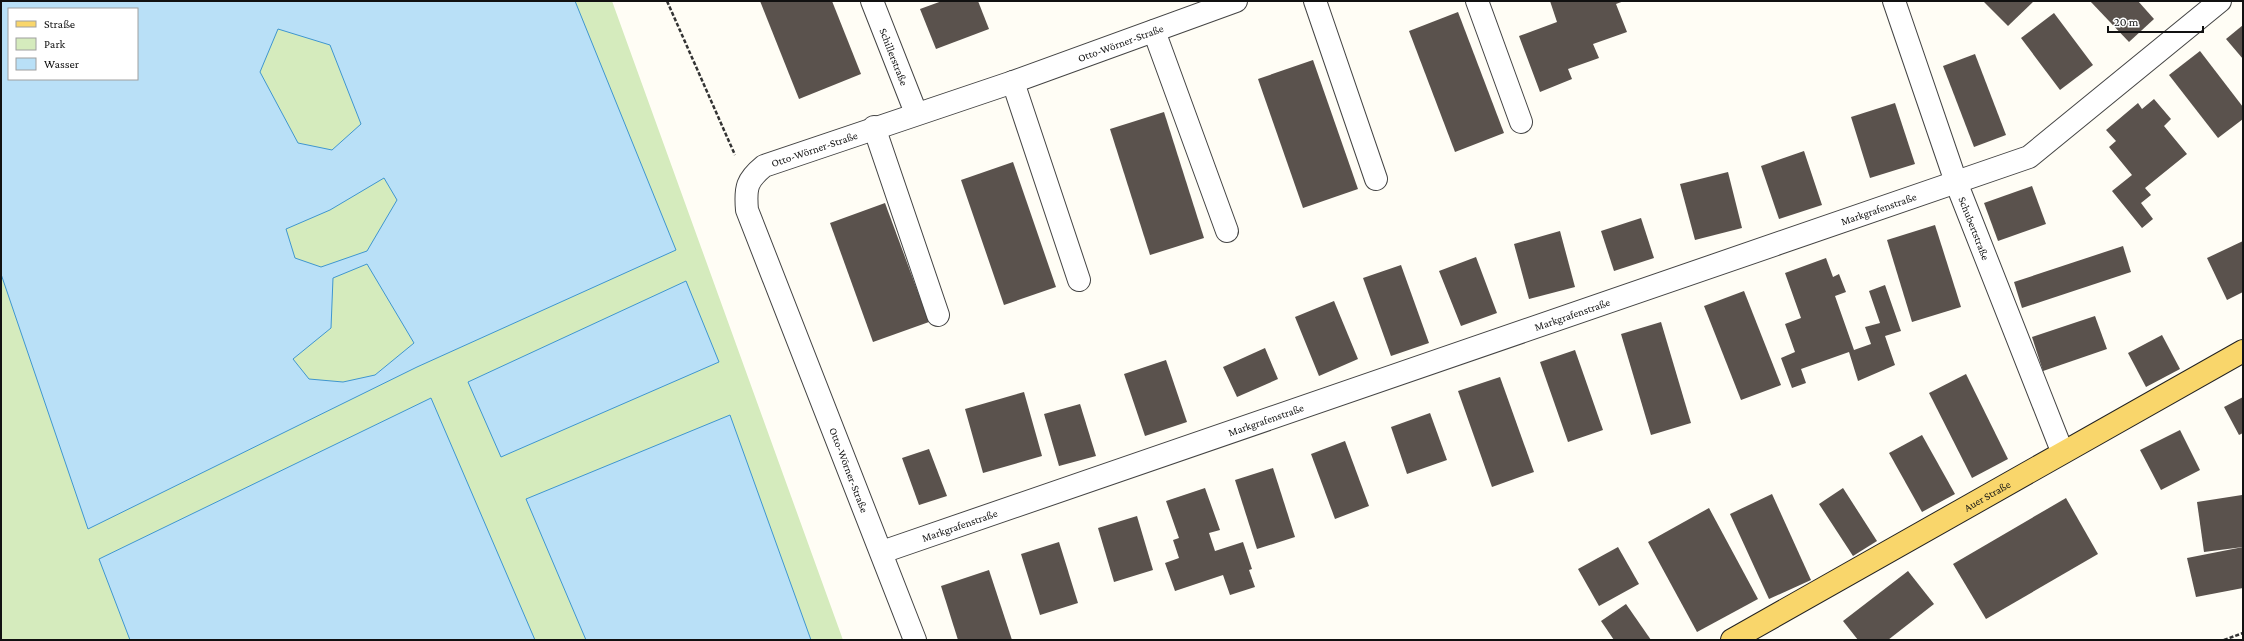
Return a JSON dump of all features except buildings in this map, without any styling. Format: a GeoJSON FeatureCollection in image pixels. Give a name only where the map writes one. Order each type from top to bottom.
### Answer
{"type":"FeatureCollection","features":[{"type":"Feature","properties":{"kind":"main road","name":"Auer Straße"},"geometry":{"type":"LineString","coordinates":[[1732,640],[2062,451],[2243,351]]}},
{"type":"Feature","properties":{"kind":"street","name":"Schillerstraße"},"geometry":{"type":"LineString","coordinates":[[872,1],[916,113]]}},
{"type":"Feature","properties":{"kind":"street","name":"Otto-Wörner-Straße"},"geometry":{"type":"LineString","coordinates":[[916,640],[747,210],[745,193],[751,177],[764,166],[874,127],[1013,82],[1236,1]]}},
{"type":"Feature","properties":{"kind":"street"},"geometry":{"type":"LineString","coordinates":[[1315,1],[1376,179]]}},
{"type":"Feature","properties":{"kind":"street"},"geometry":{"type":"LineString","coordinates":[[1477,1],[1521,122]]}},
{"type":"Feature","properties":{"kind":"street","name":"Schubertstraße"},"geometry":{"type":"LineString","coordinates":[[1894,1],[1956,182],[2062,451]]}},
{"type":"Feature","properties":{"kind":"street","name":"Markgrafenstraße"},"geometry":{"type":"LineString","coordinates":[[882,552],[2029,157],[2220,1]]}},
{"type":"Feature","properties":{"kind":"street"},"geometry":{"type":"LineString","coordinates":[[1154,31],[1226,232]]}},
{"type":"Feature","properties":{"kind":"street"},"geometry":{"type":"LineString","coordinates":[[1013,82],[1079,280]]}},
{"type":"Feature","properties":{"kind":"street"},"geometry":{"type":"LineString","coordinates":[[874,127],[938,315]]}},
{"type":"Feature","properties":{"kind":"path"},"geometry":{"type":"LineString","coordinates":[[667,1],[735,155],[751,177]]}},
{"type":"Feature","properties":{"kind":"path"},"geometry":{"type":"LineString","coordinates":[[2224,640],[2243,633]]}},
{"type":"Feature","properties":{"kind":"green space"},"geometry":{"type":"Polygon","coordinates":[[[1,1],[612,1],[843,640],[1,640],[1,1]]]}},
{"type":"Feature","properties":{"kind":"water"},"geometry":{"type":"Polygon","coordinates":[[[1,1],[575,1],[676,250],[417,367],[88,529],[1,274],[1,1]],[[278,29],[260,72],[298,143],[332,150],[361,124],[330,45],[278,29]],[[384,178],[330,210],[286,229],[295,258],[321,267],[367,251],[397,200],[384,178]],[[367,264],[333,278],[331,328],[293,359],[309,379],[343,382],[375,375],[414,343],[367,264]]]}},
{"type":"Feature","properties":{"kind":"water"},"geometry":{"type":"Polygon","coordinates":[[[686,281],[719,362],[501,457],[468,382],[686,281]]]}},
{"type":"Feature","properties":{"kind":"water"},"geometry":{"type":"Polygon","coordinates":[[[431,398],[535,640],[130,640],[99,559],[431,398]]]}},
{"type":"Feature","properties":{"kind":"water"},"geometry":{"type":"Polygon","coordinates":[[[730,415],[811,640],[586,640],[526,499],[730,415]]]}}]}
